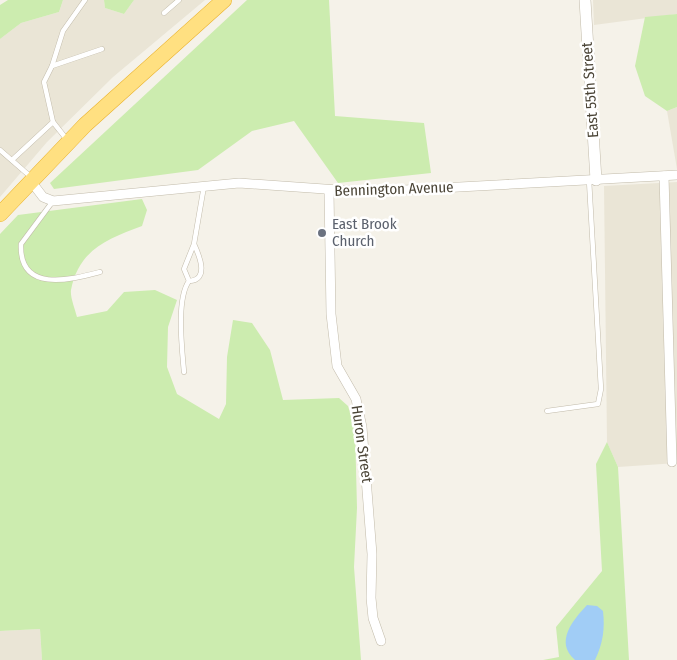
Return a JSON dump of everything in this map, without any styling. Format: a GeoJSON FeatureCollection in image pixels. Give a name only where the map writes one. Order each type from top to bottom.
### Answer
{"type":"FeatureCollection","features":[{"type":"Feature","properties":{"kind":"highway"},"geometry":{"type":"LineString","coordinates":[[0,214],[68,142],[224,0]]}},
{"type":"Feature","properties":{"kind":"street","name":"East 55th Street"},"geometry":{"type":"LineString","coordinates":[[585,0],[592,180]]}},
{"type":"Feature","properties":{"kind":"street","name":"Bennington Avenue"},"geometry":{"type":"LineString","coordinates":[[53,201],[239,183],[289,185],[328,191],[367,192],[677,175]]}},
{"type":"Feature","properties":{"kind":"street"},"geometry":{"type":"LineString","coordinates":[[664,176],[672,462]]}},
{"type":"Feature","properties":{"kind":"street"},"geometry":{"type":"LineString","coordinates":[[31,179],[43,197],[53,201]]}},
{"type":"Feature","properties":{"kind":"street","name":"Huron Street"},"geometry":{"type":"LineString","coordinates":[[328,191],[331,314],[337,366],[356,399],[362,427],[372,554],[371,598],[373,618],[381,641]]}},
{"type":"Feature","properties":{"kind":"lane"},"geometry":{"type":"LineString","coordinates":[[68,142],[53,122],[44,82],[52,66],[63,31],[85,0]]}},
{"type":"Feature","properties":{"kind":"lane"},"geometry":{"type":"LineString","coordinates":[[164,14],[179,0]]}},
{"type":"Feature","properties":{"kind":"lane"},"geometry":{"type":"LineString","coordinates":[[52,66],[102,49]]}},
{"type":"Feature","properties":{"kind":"lane"},"geometry":{"type":"LineString","coordinates":[[12,160],[53,122]]}},
{"type":"Feature","properties":{"kind":"lane"},"geometry":{"type":"LineString","coordinates":[[0,150],[31,179]]}},
{"type":"Feature","properties":{"kind":"lane"},"geometry":{"type":"LineString","coordinates":[[547,410],[598,404],[601,388],[592,180]]}},
{"type":"Feature","properties":{"kind":"lane"},"geometry":{"type":"LineString","coordinates":[[189,281],[184,268],[194,244],[204,185]]}},
{"type":"Feature","properties":{"kind":"lane"},"geometry":{"type":"LineString","coordinates":[[53,201],[21,244],[22,262],[27,271],[33,276],[56,280],[79,278],[100,272]]}},
{"type":"Feature","properties":{"kind":"lane"},"geometry":{"type":"LineString","coordinates":[[184,372],[181,342],[183,288],[189,281],[194,281],[200,276],[202,267],[194,244]]}},
{"type":"Feature","properties":{"kind":"shaded area"},"geometry":{"type":"Polygon","coordinates":[[[63,0],[104,0],[105,8],[124,14],[134,0],[205,0],[113,77],[47,142],[0,197],[0,39],[21,23],[59,12],[63,0]]]}},
{"type":"Feature","properties":{"kind":"shaded area"},"geometry":{"type":"Polygon","coordinates":[[[593,0],[677,0],[677,14],[594,25],[593,0]]]}},
{"type":"Feature","properties":{"kind":"shaded area"},"geometry":{"type":"Polygon","coordinates":[[[677,107],[677,169],[667,111],[677,107]]]}},
{"type":"Feature","properties":{"kind":"shaded area"},"geometry":{"type":"Polygon","coordinates":[[[677,182],[677,463],[618,467],[607,442],[604,186],[677,182]]]}},
{"type":"Feature","properties":{"kind":"shaded area"},"geometry":{"type":"Polygon","coordinates":[[[40,629],[42,660],[0,660],[0,631],[40,629]]]}},
{"type":"Feature","properties":{"kind":"green space"},"geometry":{"type":"Polygon","coordinates":[[[8,0],[63,0],[59,12],[21,23],[0,39],[0,5],[8,0]]]}},
{"type":"Feature","properties":{"kind":"green space"},"geometry":{"type":"Polygon","coordinates":[[[104,0],[134,0],[124,14],[105,8],[104,0]]]}},
{"type":"Feature","properties":{"kind":"green space"},"geometry":{"type":"Polygon","coordinates":[[[247,0],[329,0],[335,116],[424,123],[431,173],[338,183],[294,121],[252,131],[198,170],[54,189],[50,183],[247,0]]]}},
{"type":"Feature","properties":{"kind":"green space"},"geometry":{"type":"Polygon","coordinates":[[[677,14],[677,107],[667,111],[645,96],[635,66],[645,17],[677,14]]]}},
{"type":"Feature","properties":{"kind":"green space"},"geometry":{"type":"Polygon","coordinates":[[[142,199],[147,210],[142,226],[97,247],[81,265],[71,290],[77,317],[107,311],[124,292],[155,290],[177,300],[168,327],[167,367],[177,394],[219,419],[226,404],[227,357],[233,320],[252,323],[270,350],[283,400],[339,398],[348,406],[355,429],[357,508],[354,567],[361,660],[42,660],[40,629],[0,631],[0,234],[18,215],[142,199]]]}},
{"type":"Feature","properties":{"kind":"green space"},"geometry":{"type":"Polygon","coordinates":[[[607,442],[618,467],[629,660],[543,660],[559,657],[556,627],[602,571],[596,464],[607,442]]]}},
{"type":"Feature","properties":{"kind":"water"},"geometry":{"type":"Polygon","coordinates":[[[587,605],[597,606],[603,611],[602,642],[595,660],[575,660],[566,646],[566,639],[576,617],[587,605]]]}},
{"type":"Feature","properties":{"kind":"place","name":"East Brook Church"},"geometry":{"type":"Point","coordinates":[322,233]}}]}
